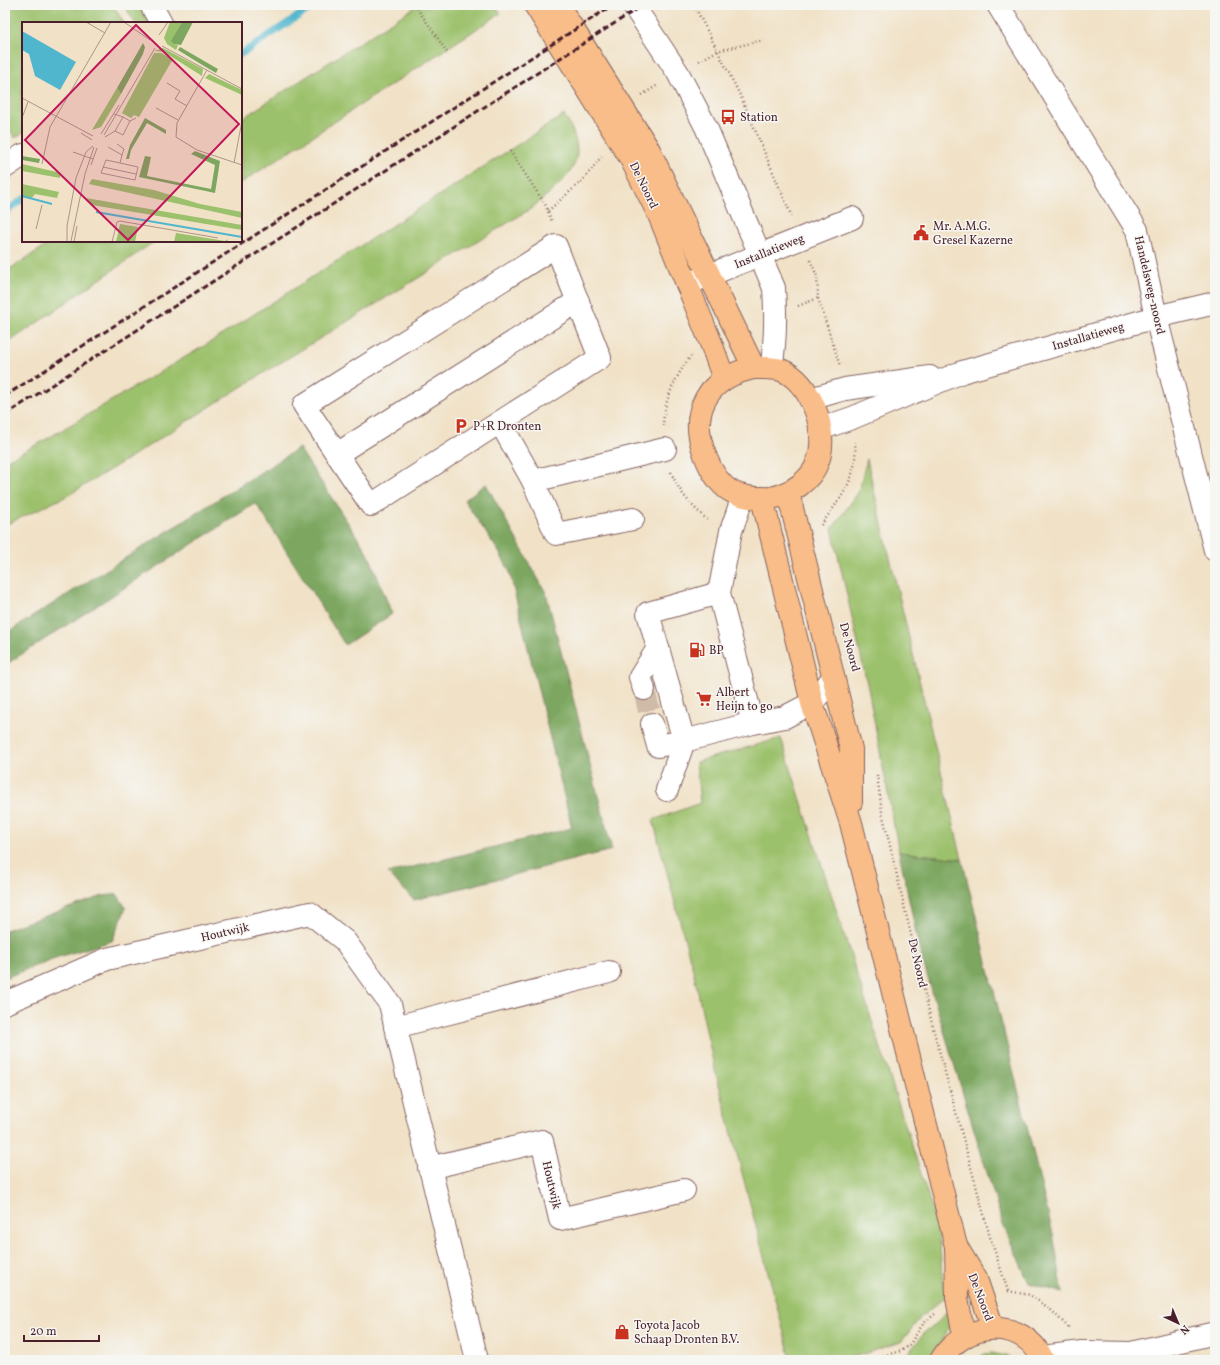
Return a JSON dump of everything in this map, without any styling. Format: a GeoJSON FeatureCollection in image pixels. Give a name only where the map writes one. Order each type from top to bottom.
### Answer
{"type":"FeatureCollection","features":[{"type":"Feature","properties":{"kind":"main road","name":"De Noord"},"geometry":{"type":"LineString","coordinates":[[535,5],[631,159],[659,215],[712,343],[724,379]]}},
{"type":"Feature","properties":{"kind":"main road","name":"De Noord"},"geometry":{"type":"LineString","coordinates":[[558,5],[648,150],[710,275],[762,368]]}},
{"type":"Feature","properties":{"kind":"main road"},"geometry":{"type":"LineString","coordinates":[[762,368],[782,370],[803,387],[817,414],[821,445],[819,460],[814,470],[798,486],[788,492],[775,496],[752,497],[729,490],[710,469],[698,430],[702,403],[709,392],[724,379],[742,370],[762,368]]}},
{"type":"Feature","properties":{"kind":"main road","name":"De Noord"},"geometry":{"type":"LineString","coordinates":[[788,492],[851,749],[851,823]]}},
{"type":"Feature","properties":{"kind":"main road","name":"De Noord"},"geometry":{"type":"LineString","coordinates":[[752,497],[812,703],[851,823],[956,1246],[958,1298],[964,1336]]}},
{"type":"Feature","properties":{"kind":"main road","name":"De Noord"},"geometry":{"type":"LineString","coordinates":[[956,1246],[976,1279],[993,1328]]}},
{"type":"Feature","properties":{"kind":"main road"},"geometry":{"type":"LineString","coordinates":[[941,1360],[954,1343],[964,1336],[978,1330],[993,1328],[1016,1334],[1031,1343],[1043,1358]]}},
{"type":"Feature","properties":{"kind":"street"},"geometry":{"type":"LineString","coordinates":[[151,5],[160,22]]}},
{"type":"Feature","properties":{"kind":"street"},"geometry":{"type":"LineString","coordinates":[[633,5],[678,73],[706,127],[774,288],[776,340],[762,368]]}},
{"type":"Feature","properties":{"kind":"street","name":"Handelsweg-noord"},"geometry":{"type":"LineString","coordinates":[[998,5],[1137,230],[1156,317],[1215,550]]}},
{"type":"Feature","properties":{"kind":"street"},"geometry":{"type":"LineString","coordinates":[[5,168],[22,156]]}},
{"type":"Feature","properties":{"kind":"street","name":"Installatieweg"},"geometry":{"type":"LineString","coordinates":[[687,284],[852,218]]}},
{"type":"Feature","properties":{"kind":"street"},"geometry":{"type":"LineString","coordinates":[[556,246],[600,358],[500,422],[371,505],[304,405],[556,246]]}},
{"type":"Feature","properties":{"kind":"street"},"geometry":{"type":"LineString","coordinates":[[337,454],[578,301]]}},
{"type":"Feature","properties":{"kind":"street","name":"Installatieweg"},"geometry":{"type":"LineString","coordinates":[[820,430],[962,372],[1156,317],[1215,303]]}},
{"type":"Feature","properties":{"kind":"street","name":"Installatieweg"},"geometry":{"type":"LineString","coordinates":[[810,399],[845,390],[962,372]]}},
{"type":"Feature","properties":{"kind":"street"},"geometry":{"type":"LineString","coordinates":[[500,422],[533,481],[556,534],[633,520]]}},
{"type":"Feature","properties":{"kind":"street"},"geometry":{"type":"LineString","coordinates":[[533,481],[665,449]]}},
{"type":"Feature","properties":{"kind":"street"},"geometry":{"type":"LineString","coordinates":[[752,497],[730,531],[719,593],[753,723]]}},
{"type":"Feature","properties":{"kind":"street"},"geometry":{"type":"LineString","coordinates":[[667,790],[684,741],[648,613],[719,593]]}},
{"type":"Feature","properties":{"kind":"street"},"geometry":{"type":"LineString","coordinates":[[644,689],[640,676],[658,648]]}},
{"type":"Feature","properties":{"kind":"street"},"geometry":{"type":"LineString","coordinates":[[652,724],[658,746],[684,741],[753,723],[785,717],[812,703],[834,678]]}},
{"type":"Feature","properties":{"kind":"street","name":"Houtwijk"},"geometry":{"type":"LineString","coordinates":[[5,1003],[107,959],[310,913],[345,941],[390,1004],[429,1168],[478,1360]]}},
{"type":"Feature","properties":{"kind":"street"},"geometry":{"type":"LineString","coordinates":[[395,1027],[609,972]]}},
{"type":"Feature","properties":{"kind":"street","name":"Houtwijk"},"geometry":{"type":"LineString","coordinates":[[429,1168],[542,1141],[560,1219],[684,1190]]}},
{"type":"Feature","properties":{"kind":"street"},"geometry":{"type":"LineString","coordinates":[[1043,1358],[1082,1352],[1125,1357],[1215,1333]]}},
{"type":"Feature","properties":{"kind":"path"},"geometry":{"type":"LineString","coordinates":[[415,5],[447,52]]}},
{"type":"Feature","properties":{"kind":"path"},"geometry":{"type":"LineString","coordinates":[[694,5],[741,97],[801,238],[817,276],[818,298]]}},
{"type":"Feature","properties":{"kind":"path"},"geometry":{"type":"LineString","coordinates":[[510,151],[545,204]]}},
{"type":"Feature","properties":{"kind":"path"},"geometry":{"type":"LineString","coordinates":[[548,211],[583,180],[607,151]]}},
{"type":"Feature","properties":{"kind":"path","name":"De Noord"},"geometry":{"type":"LineString","coordinates":[[876,773],[882,812],[933,1028],[990,1237],[1008,1291],[1030,1295],[1050,1309],[1065,1323],[1077,1339],[1082,1352]]}},
{"type":"Feature","properties":{"kind":"green space"},"geometry":{"type":"Polygon","coordinates":[[[5,5],[113,5],[123,22],[22,22],[22,134],[15,138],[5,122],[5,5]]]}},
{"type":"Feature","properties":{"kind":"green space"},"geometry":{"type":"Polygon","coordinates":[[[124,5],[142,5],[152,22],[134,22],[124,5]]]}},
{"type":"Feature","properties":{"kind":"green space"},"geometry":{"type":"Polygon","coordinates":[[[418,5],[425,5],[427,8],[431,5],[494,5],[501,13],[242,182],[242,118],[418,5]]]}},
{"type":"Feature","properties":{"kind":"green space"},"geometry":{"type":"Polygon","coordinates":[[[564,115],[573,132],[577,145],[576,157],[572,168],[565,178],[532,208],[67,496],[5,525],[5,461],[38,444],[214,340],[564,115]]]}},
{"type":"Feature","properties":{"kind":"green space"},"geometry":{"type":"Polygon","coordinates":[[[51,242],[154,242],[5,345],[5,272],[51,242]]]}},
{"type":"Feature","properties":{"kind":"green space"},"geometry":{"type":"Polygon","coordinates":[[[299,448],[369,555],[392,614],[345,645],[256,503],[5,665],[5,634],[299,448]]]}},
{"type":"Feature","properties":{"kind":"green space"},"geometry":{"type":"Polygon","coordinates":[[[867,459],[962,859],[899,852],[868,688],[832,529],[858,493],[867,459]]]}},
{"type":"Feature","properties":{"kind":"green space"},"geometry":{"type":"Polygon","coordinates":[[[486,484],[546,593],[612,850],[414,900],[388,873],[572,828],[509,570],[499,552],[464,500],[486,484]]]}},
{"type":"Feature","properties":{"kind":"green space"},"geometry":{"type":"Polygon","coordinates":[[[781,738],[939,1230],[942,1276],[946,1296],[921,1317],[901,1342],[844,1360],[791,1360],[713,1062],[694,974],[653,820],[700,803],[696,762],[781,738]]]}},
{"type":"Feature","properties":{"kind":"green space"},"geometry":{"type":"Polygon","coordinates":[[[899,852],[962,859],[1053,1234],[1063,1293],[1029,1283],[1003,1225],[920,952],[899,852]]]}},
{"type":"Feature","properties":{"kind":"green space"},"geometry":{"type":"Polygon","coordinates":[[[117,894],[126,908],[112,941],[55,958],[5,978],[5,930],[103,896],[117,894]]]}},
{"type":"Feature","properties":{"kind":"green space"},"geometry":{"type":"Polygon","coordinates":[[[949,1310],[952,1321],[941,1343],[927,1360],[892,1360],[907,1355],[925,1332],[938,1322],[949,1310]]]}},
{"type":"Feature","properties":{"kind":"green space"},"geometry":{"type":"Polygon","coordinates":[[[992,1353],[1006,1356],[1014,1360],[972,1360],[985,1354],[992,1353]]]}},
{"type":"Feature","properties":{"kind":"waterway"},"geometry":{"type":"LineString","coordinates":[[242,53],[315,5]]}},
{"type":"Feature","properties":{"kind":"waterway"},"geometry":{"type":"LineString","coordinates":[[5,212],[22,200]]}},
{"type":"Feature","properties":{"kind":"tunnel"},"geometry":{"type":"LineString","coordinates":[[644,689],[652,724]]}},
{"type":"Feature","properties":{"kind":"railway"},"geometry":{"type":"LineString","coordinates":[[5,396],[613,5]]}},
{"type":"Feature","properties":{"kind":"railway"},"geometry":{"type":"LineString","coordinates":[[5,415],[643,5]]}},
{"type":"Feature","properties":{"kind":"place","name":"Station"},"geometry":{"type":"Point","coordinates":[728,117]}},
{"type":"Feature","properties":{"kind":"place","name":"Mr. A.M.G. Gresel Kazerne"},"geometry":{"type":"Point","coordinates":[921,233]}},
{"type":"Feature","properties":{"kind":"place","name":"P+R Dronten"},"geometry":{"type":"Point","coordinates":[461,426]}},
{"type":"Feature","properties":{"kind":"place","name":"BP"},"geometry":{"type":"Point","coordinates":[697,650]}},
{"type":"Feature","properties":{"kind":"place","name":"Albert Heijn to go"},"geometry":{"type":"Point","coordinates":[704,699]}},
{"type":"Feature","properties":{"kind":"place","name":"Toyota Jacob Schaap Dronten B.V."},"geometry":{"type":"Point","coordinates":[622,1332]}}]}
